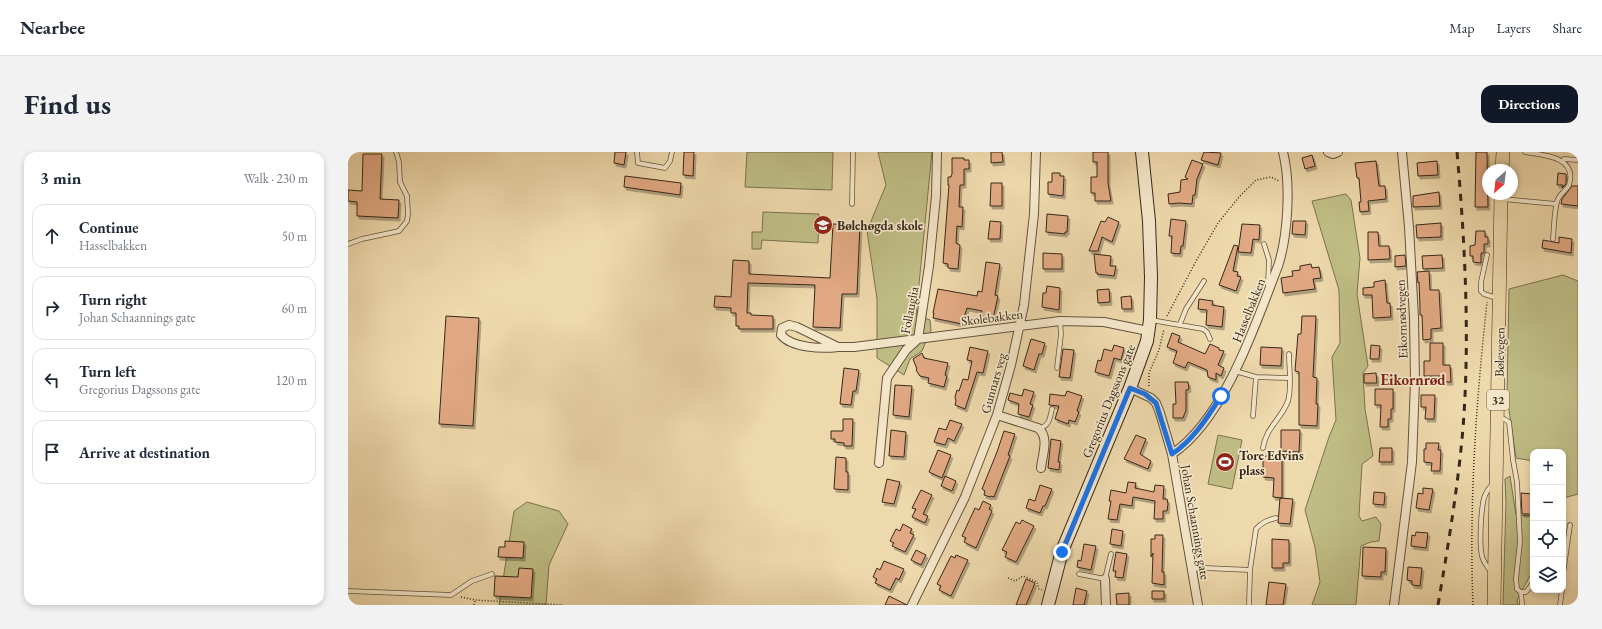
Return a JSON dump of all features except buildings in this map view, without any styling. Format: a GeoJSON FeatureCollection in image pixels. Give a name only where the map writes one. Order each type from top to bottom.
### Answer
{"type":"FeatureCollection","features":[{"type":"Feature","properties":{"kind":"main road"},"geometry":{"type":"LineString","coordinates":[[1502,164],[1503,152]]}},
{"type":"Feature","properties":{"kind":"main road","name":"Bølevegen"},"geometry":{"type":"LineString","coordinates":[[1494,605],[1498,418],[1494,297],[1501,200]]}},
{"type":"Feature","properties":{"kind":"street","name":"Follauglia"},"geometry":{"type":"LineString","coordinates":[[879,463],[887,378],[906,350],[918,339],[929,266],[936,196],[937,152]]}},
{"type":"Feature","properties":{"kind":"street","name":"Gunnars veg"},"geometry":{"type":"LineString","coordinates":[[912,605],[965,497],[997,415],[1021,326],[1034,214],[1036,152]]}},
{"type":"Feature","properties":{"kind":"street","name":"Gregorius Dagssons gate"},"geometry":{"type":"LineString","coordinates":[[1048,605],[1062,552],[1144,351],[1149,325],[1151,277],[1149,220],[1142,152]]}},
{"type":"Feature","properties":{"kind":"street","name":"Hasselbakken"},"geometry":{"type":"LineString","coordinates":[[1172,454],[1182,447],[1200,428],[1221,396],[1235,371],[1268,293],[1282,254],[1288,186],[1286,162],[1283,152]]}},
{"type":"Feature","properties":{"kind":"street"},"geometry":{"type":"LineString","coordinates":[[1328,152],[1333,154],[1338,152]]}},
{"type":"Feature","properties":{"kind":"street","name":"Eikornrødvegen"},"geometry":{"type":"LineString","coordinates":[[1394,605],[1412,462],[1415,381],[1414,318],[1409,227],[1402,152]]}},
{"type":"Feature","properties":{"kind":"street","name":"Skolebakken"},"geometry":{"type":"LineString","coordinates":[[838,347],[797,327],[789,325],[782,328],[781,335],[785,340],[822,349],[854,347],[1060,321],[1149,325]]}},
{"type":"Feature","properties":{"kind":"street","name":"Johan Schaannings gate"},"geometry":{"type":"LineString","coordinates":[[1130,388],[1145,394],[1156,403],[1172,454],[1198,605]]}},
{"type":"Feature","properties":{"kind":"street"},"geometry":{"type":"LineString","coordinates":[[997,415],[1038,428],[1044,434],[1045,439],[1041,468]]}},
{"type":"Feature","properties":{"kind":"street"},"geometry":{"type":"LineString","coordinates":[[1105,579],[1106,605]]}},
{"type":"Feature","properties":{"kind":"lane"},"geometry":{"type":"LineString","coordinates":[[348,244],[362,239],[399,231],[407,221],[408,214],[406,196],[400,182],[399,162],[396,152]]}},
{"type":"Feature","properties":{"kind":"lane"},"geometry":{"type":"LineString","coordinates":[[637,152],[638,164],[665,168],[670,161],[672,152]]}},
{"type":"Feature","properties":{"kind":"lane"},"geometry":{"type":"LineString","coordinates":[[852,204],[853,152]]}},
{"type":"Feature","properties":{"kind":"lane"},"geometry":{"type":"LineString","coordinates":[[1526,152],[1578,160]]}},
{"type":"Feature","properties":{"kind":"lane"},"geometry":{"type":"LineString","coordinates":[[1553,239],[1556,204],[1559,197],[1566,190],[1572,177],[1571,168],[1564,159]]}},
{"type":"Feature","properties":{"kind":"lane"},"geometry":{"type":"LineString","coordinates":[[1518,199],[1556,204]]}},
{"type":"Feature","properties":{"kind":"lane"},"geometry":{"type":"LineString","coordinates":[[1264,244],[1269,260],[1268,293]]}},
{"type":"Feature","properties":{"kind":"lane"},"geometry":{"type":"LineString","coordinates":[[1487,255],[1480,288],[1481,291],[1494,297]]}},
{"type":"Feature","properties":{"kind":"lane"},"geometry":{"type":"LineString","coordinates":[[1180,324],[1186,309],[1204,281]]}},
{"type":"Feature","properties":{"kind":"lane"},"geometry":{"type":"LineString","coordinates":[[1057,368],[1061,334],[1060,321]]}},
{"type":"Feature","properties":{"kind":"lane"},"geometry":{"type":"LineString","coordinates":[[1149,325],[1165,322],[1203,329],[1207,332],[1210,339]]}},
{"type":"Feature","properties":{"kind":"lane"},"geometry":{"type":"LineString","coordinates":[[1263,448],[1266,436],[1288,401],[1289,354]]}},
{"type":"Feature","properties":{"kind":"lane"},"geometry":{"type":"LineString","coordinates":[[1235,371],[1256,377],[1289,378]]}},
{"type":"Feature","properties":{"kind":"lane"},"geometry":{"type":"LineString","coordinates":[[1253,416],[1256,377]]}},
{"type":"Feature","properties":{"kind":"lane"},"geometry":{"type":"LineString","coordinates":[[1038,428],[1043,428],[1047,424],[1052,409]]}},
{"type":"Feature","properties":{"kind":"lane"},"geometry":{"type":"LineString","coordinates":[[1498,418],[1509,422],[1511,432],[1513,460],[1517,482],[1520,542],[1516,585],[1517,589],[1521,592],[1522,605]]}},
{"type":"Feature","properties":{"kind":"lane"},"geometry":{"type":"LineString","coordinates":[[1250,605],[1250,570],[1256,529],[1260,524],[1276,518]]}},
{"type":"Feature","properties":{"kind":"lane"},"geometry":{"type":"LineString","coordinates":[[1566,536],[1570,525]]}},
{"type":"Feature","properties":{"kind":"lane"},"geometry":{"type":"LineString","coordinates":[[1079,574],[1105,579],[1111,554]]}},
{"type":"Feature","properties":{"kind":"lane"},"geometry":{"type":"LineString","coordinates":[[1192,569],[1205,568],[1250,570]]}},
{"type":"Feature","properties":{"kind":"lane"},"geometry":{"type":"LineString","coordinates":[[348,591],[451,595],[472,581],[492,574]]}},
{"type":"Feature","properties":{"kind":"lane"},"geometry":{"type":"LineString","coordinates":[[1521,592],[1526,592],[1530,587]]}},
{"type":"Feature","properties":{"kind":"lane"},"geometry":{"type":"LineString","coordinates":[[1560,605],[1562,593]]}},
{"type":"Feature","properties":{"kind":"path"},"geometry":{"type":"LineString","coordinates":[[1149,386],[1149,373],[1159,350],[1165,322],[1195,263],[1218,223],[1239,197],[1256,180],[1272,177],[1288,186]]}},
{"type":"Feature","properties":{"kind":"path"},"geometry":{"type":"LineString","coordinates":[[1473,605],[1472,510],[1474,429],[1494,297]]}},
{"type":"Feature","properties":{"kind":"path"},"geometry":{"type":"LineString","coordinates":[[1008,578],[1015,581],[1023,576],[1037,582],[1039,589],[1051,592]]}},
{"type":"Feature","properties":{"kind":"path"},"geometry":{"type":"LineString","coordinates":[[451,595],[475,600],[563,605]]}},
{"type":"Feature","properties":{"kind":"path"},"geometry":{"type":"LineString","coordinates":[[474,605],[475,600]]}},
{"type":"Feature","properties":{"kind":"shaded area"},"geometry":{"type":"Polygon","coordinates":[[[747,152],[833,152],[832,190],[745,187],[747,152]]]}},
{"type":"Feature","properties":{"kind":"shaded area"},"geometry":{"type":"Polygon","coordinates":[[[878,152],[932,152],[916,315],[930,320],[931,330],[922,351],[910,359],[904,375],[877,358],[877,299],[867,231],[886,185],[878,152]]]}},
{"type":"Feature","properties":{"kind":"shaded area"},"geometry":{"type":"Polygon","coordinates":[[[1346,194],[1351,200],[1360,258],[1357,294],[1368,366],[1363,373],[1365,409],[1373,456],[1362,464],[1359,516],[1362,521],[1376,517],[1381,524],[1379,541],[1361,546],[1356,605],[1312,605],[1320,582],[1315,547],[1305,510],[1336,420],[1332,357],[1340,343],[1339,290],[1312,201],[1346,194]]]}},
{"type":"Feature","properties":{"kind":"shaded area"},"geometry":{"type":"Polygon","coordinates":[[[763,212],[819,214],[818,243],[762,240],[761,249],[752,249],[752,232],[762,232],[763,212]]]}},
{"type":"Feature","properties":{"kind":"shaded area"},"geometry":{"type":"Polygon","coordinates":[[[1563,275],[1578,281],[1578,494],[1566,497],[1566,449],[1530,449],[1530,460],[1516,458],[1507,396],[1509,289],[1563,275]]]}},
{"type":"Feature","properties":{"kind":"shaded area","name":"Tore Edvins plass"},"geometry":{"type":"Polygon","coordinates":[[[1218,435],[1242,440],[1232,489],[1208,484],[1218,435]]]}},
{"type":"Feature","properties":{"kind":"shaded area"},"geometry":{"type":"Polygon","coordinates":[[[1510,476],[1516,515],[1530,516],[1530,576],[1517,600],[1518,605],[1503,605],[1506,503],[1505,479],[1510,476]]]}},
{"type":"Feature","properties":{"kind":"shaded area"},"geometry":{"type":"Polygon","coordinates":[[[527,502],[559,511],[568,524],[549,565],[546,605],[499,605],[514,511],[527,502]]]}},
{"type":"Feature","properties":{"kind":"railway"},"geometry":{"type":"LineString","coordinates":[[1438,605],[1458,472],[1465,394],[1466,290],[1457,152]]}},
{"type":"Feature","properties":{"kind":"place","name":"Bølehøgda skole"},"geometry":{"type":"Point","coordinates":[823,225]}},
{"type":"Feature","properties":{"kind":"place","name":"Tore Edvins plass"},"geometry":{"type":"Point","coordinates":[1225,462]}},
{"type":"Feature","properties":{"kind":"district","name":"Eikornrød"},"geometry":{"type":"Point","coordinates":[1413,380]}},
{"type":"Feature","properties":{"kind":"route"},"geometry":{"type":"LineString","coordinates":[[1062,552],[1102,452],[1130,388],[1145,394],[1156,403],[1172,454],[1182,447],[1200,428],[1221,396]]}}]}
